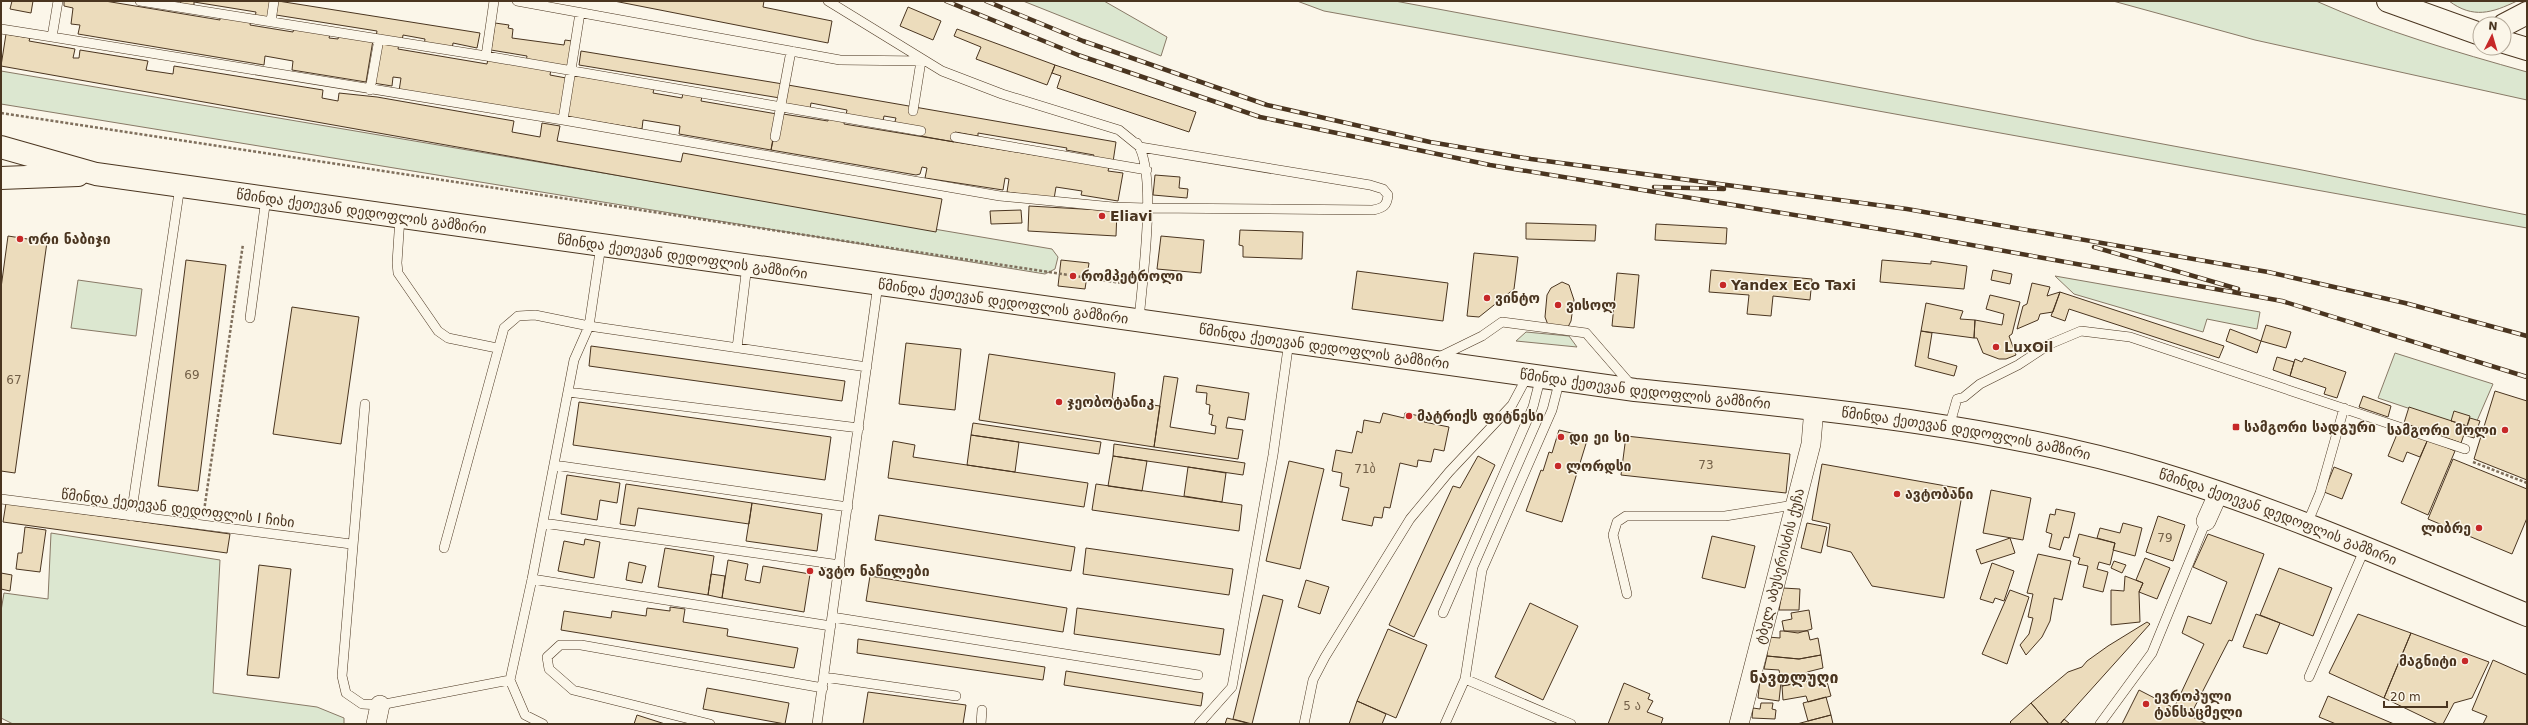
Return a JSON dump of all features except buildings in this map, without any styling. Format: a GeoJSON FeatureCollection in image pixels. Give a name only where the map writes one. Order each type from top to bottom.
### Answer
{"type":"FeatureCollection","features":[{"type":"Feature","properties":{"kind":"main road"},"geometry":{"type":"LineString","coordinates":[[2388,1],[2430,9],[2472,30]]}},
{"type":"Feature","properties":{"kind":"main road"},"geometry":{"type":"LineString","coordinates":[[2512,21],[2527,13]]}},
{"type":"Feature","properties":{"kind":"main road"},"geometry":{"type":"LineString","coordinates":[[2512,44],[2527,49]]}},
{"type":"Feature","properties":{"kind":"main road","name":"წმინდა ქეთევან დედოფლის გამზირი"},"geometry":{"type":"LineString","coordinates":[[1,147],[96,174],[1636,390],[1814,408],[1949,427],[2038,444],[2158,473],[2307,524],[2527,615]]}},
{"type":"Feature","properties":{"kind":"main road","name":"წმინდა ქეთევან დედოფლის გამზირი"},"geometry":{"type":"LineString","coordinates":[[1,178],[96,174]]}},
{"type":"Feature","properties":{"kind":"street","name":"ტბელ აბუსერისძის ქუჩა"},"geometry":{"type":"LineString","coordinates":[[1740,724],[1794,505],[1811,444],[1814,408]]}},
{"type":"Feature","properties":{"kind":"street"},"geometry":{"type":"LineString","coordinates":[[2206,521],[2218,494]]}},
{"type":"Feature","properties":{"kind":"street"},"geometry":{"type":"LineString","coordinates":[[376,724],[380,705]]}},
{"type":"Feature","properties":{"kind":"lane"},"geometry":{"type":"LineString","coordinates":[[52,37],[58,1]]}},
{"type":"Feature","properties":{"kind":"lane"},"geometry":{"type":"LineString","coordinates":[[140,1],[379,38],[921,131]]}},
{"type":"Feature","properties":{"kind":"lane"},"geometry":{"type":"LineString","coordinates":[[271,21],[274,1]]}},
{"type":"Feature","properties":{"kind":"lane"},"geometry":{"type":"LineString","coordinates":[[486,56],[494,1]]}},
{"type":"Feature","properties":{"kind":"lane"},"geometry":{"type":"LineString","coordinates":[[516,1],[840,60],[924,59]]}},
{"type":"Feature","properties":{"kind":"lane"},"geometry":{"type":"LineString","coordinates":[[828,1],[924,59],[1004,89],[1122,126],[1132,134],[1140,147],[1147,170],[1147,208],[1139,320]]}},
{"type":"Feature","properties":{"kind":"lane"},"geometry":{"type":"LineString","coordinates":[[840,1],[924,59]]}},
{"type":"Feature","properties":{"kind":"lane"},"geometry":{"type":"LineString","coordinates":[[562,120],[580,13]]}},
{"type":"Feature","properties":{"kind":"lane"},"geometry":{"type":"LineString","coordinates":[[1,29],[772,154],[1000,196],[1113,207],[1147,208],[1373,210],[1383,208],[1388,202],[1388,195],[1383,189],[1370,185],[1140,147]]}},
{"type":"Feature","properties":{"kind":"lane"},"geometry":{"type":"LineString","coordinates":[[370,90],[379,38]]}},
{"type":"Feature","properties":{"kind":"lane"},"geometry":{"type":"LineString","coordinates":[[775,137],[791,51]]}},
{"type":"Feature","properties":{"kind":"lane"},"geometry":{"type":"LineString","coordinates":[[913,111],[924,59]]}},
{"type":"Feature","properties":{"kind":"lane"},"geometry":{"type":"LineString","coordinates":[[954,137],[1147,170]]}},
{"type":"Feature","properties":{"kind":"lane"},"geometry":{"type":"LineString","coordinates":[[131,516],[180,186]]}},
{"type":"Feature","properties":{"kind":"lane"},"geometry":{"type":"LineString","coordinates":[[250,318],[266,198]]}},
{"type":"Feature","properties":{"kind":"lane"},"geometry":{"type":"LineString","coordinates":[[400,217],[397,263],[398,273],[438,331],[448,338],[497,348]]}},
{"type":"Feature","properties":{"kind":"lane"},"geometry":{"type":"LineString","coordinates":[[543,724],[525,715],[510,680],[532,579],[574,360],[589,326],[601,245]]}},
{"type":"Feature","properties":{"kind":"lane"},"geometry":{"type":"LineString","coordinates":[[737,348],[747,266]]}},
{"type":"Feature","properties":{"kind":"lane"},"geometry":{"type":"LineString","coordinates":[[818,724],[878,284]]}},
{"type":"Feature","properties":{"kind":"lane"},"geometry":{"type":"LineString","coordinates":[[444,548],[497,348],[504,328],[518,316],[536,315],[589,326],[867,367]]}},
{"type":"Feature","properties":{"kind":"lane"},"geometry":{"type":"LineString","coordinates":[[1431,361],[1482,336],[1502,322],[1586,333],[1636,390]]}},
{"type":"Feature","properties":{"kind":"lane"},"geometry":{"type":"LineString","coordinates":[[1949,427],[1957,400],[1964,397],[1980,384],[2018,365],[2050,344],[2081,331],[2130,337],[2465,448]]}},
{"type":"Feature","properties":{"kind":"lane"},"geometry":{"type":"LineString","coordinates":[[1199,724],[1232,687],[1273,455],[1289,341]]}},
{"type":"Feature","properties":{"kind":"lane"},"geometry":{"type":"LineString","coordinates":[[1443,613],[1533,407],[1543,377]]}},
{"type":"Feature","properties":{"kind":"lane"},"geometry":{"type":"LineString","coordinates":[[1445,724],[1465,679],[1482,570],[1552,410],[1543,377]]}},
{"type":"Feature","properties":{"kind":"lane"},"geometry":{"type":"LineString","coordinates":[[1304,724],[1307,702],[1319,668],[1410,519],[1449,472],[1512,405],[1543,377]]}},
{"type":"Feature","properties":{"kind":"lane"},"geometry":{"type":"LineString","coordinates":[[568,392],[859,428]]}},
{"type":"Feature","properties":{"kind":"lane"},"geometry":{"type":"LineString","coordinates":[[365,404],[351,544],[342,676],[346,694],[362,704],[380,705],[510,680]]}},
{"type":"Feature","properties":{"kind":"lane"},"geometry":{"type":"LineString","coordinates":[[2307,524],[2320,493],[2344,408]]}},
{"type":"Feature","properties":{"kind":"lane"},"geometry":{"type":"LineString","coordinates":[[554,465],[848,507]]}},
{"type":"Feature","properties":{"kind":"lane","name":"წმინდა ქეთევან დედოფლის I ჩიხი"},"geometry":{"type":"LineString","coordinates":[[1,499],[351,544]]}},
{"type":"Feature","properties":{"kind":"lane"},"geometry":{"type":"LineString","coordinates":[[1627,594],[1613,535],[1617,522],[1626,516],[1725,516],[1794,505]]}},
{"type":"Feature","properties":{"kind":"lane"},"geometry":{"type":"LineString","coordinates":[[2100,724],[2152,653],[2206,521]]}},
{"type":"Feature","properties":{"kind":"lane"},"geometry":{"type":"LineString","coordinates":[[543,523],[840,565]]}},
{"type":"Feature","properties":{"kind":"lane"},"geometry":{"type":"LineString","coordinates":[[2309,677],[2365,548]]}},
{"type":"Feature","properties":{"kind":"lane"},"geometry":{"type":"LineString","coordinates":[[532,579],[1198,675]]}},
{"type":"Feature","properties":{"kind":"lane"},"geometry":{"type":"LineString","coordinates":[[710,724],[572,690],[548,669],[547,656],[560,645],[582,645],[822,688]]}},
{"type":"Feature","properties":{"kind":"lane"},"geometry":{"type":"LineString","coordinates":[[824,677],[956,696]]}},
{"type":"Feature","properties":{"kind":"lane"},"geometry":{"type":"LineString","coordinates":[[1465,679],[1571,724]]}},
{"type":"Feature","properties":{"kind":"lane"},"geometry":{"type":"LineString","coordinates":[[981,724],[982,710]]}},
{"type":"Feature","properties":{"kind":"path"},"geometry":{"type":"LineString","coordinates":[[1,113],[1142,286]]}},
{"type":"Feature","properties":{"kind":"path"},"geometry":{"type":"LineString","coordinates":[[202,525],[243,244]]}},
{"type":"Feature","properties":{"kind":"path"},"geometry":{"type":"LineString","coordinates":[[2465,448],[2469,460],[2527,483]]}},
{"type":"Feature","properties":{"kind":"green space"},"geometry":{"type":"Polygon","coordinates":[[[1023,1],[1104,1],[1167,37],[1161,56],[1023,1]]]}},
{"type":"Feature","properties":{"kind":"green space"},"geometry":{"type":"Polygon","coordinates":[[[1297,1],[1395,1],[2297,169],[2527,215],[2527,228],[1324,11],[1297,1]]]}},
{"type":"Feature","properties":{"kind":"green space"},"geometry":{"type":"Polygon","coordinates":[[[2113,1],[2316,1],[2393,31],[2447,49],[2527,72],[2527,100],[2255,40],[2113,1]]]}},
{"type":"Feature","properties":{"kind":"green space"},"geometry":{"type":"Polygon","coordinates":[[[2449,1],[2517,1],[2499,9],[2474,12],[2458,7],[2449,1]]]}},
{"type":"Feature","properties":{"kind":"green space"},"geometry":{"type":"Polygon","coordinates":[[[1,71],[1052,249],[1058,257],[1055,269],[1045,274],[1,104],[1,71]]]}},
{"type":"Feature","properties":{"kind":"green space"},"geometry":{"type":"Polygon","coordinates":[[[2055,276],[2260,312],[2257,329],[2207,319],[2203,332],[2074,294],[2055,276]]]}},
{"type":"Feature","properties":{"kind":"green space"},"geometry":{"type":"Polygon","coordinates":[[[78,280],[142,289],[136,336],[71,328],[78,280]]]}},
{"type":"Feature","properties":{"kind":"green space"},"geometry":{"type":"Polygon","coordinates":[[[1526,332],[1569,336],[1577,347],[1516,341],[1526,332]]]}},
{"type":"Feature","properties":{"kind":"green space"},"geometry":{"type":"Polygon","coordinates":[[[2395,353],[2493,384],[2473,430],[2378,398],[2395,353]]]}},
{"type":"Feature","properties":{"kind":"green space"},"geometry":{"type":"Polygon","coordinates":[[[51,533],[220,560],[213,693],[317,707],[344,718],[344,724],[13,724],[1,718],[1,611],[4,593],[48,599],[51,533]]]}},
{"type":"Feature","properties":{"kind":"railway"},"geometry":{"type":"LineString","coordinates":[[946,1],[1078,55],[1260,117],[1490,165],[1916,235],[2282,301],[2527,377]]}},
{"type":"Feature","properties":{"kind":"railway"},"geometry":{"type":"LineString","coordinates":[[986,1],[1083,41],[1267,105],[1430,142],[1531,159],[1907,209],[2268,272],[2405,303],[2527,336]]}},
{"type":"Feature","properties":{"kind":"railway"},"geometry":{"type":"LineString","coordinates":[[1654,187],[1724,189]]}},
{"type":"Feature","properties":{"kind":"railway"},"geometry":{"type":"LineString","coordinates":[[2094,247],[2238,289]]}},
{"type":"Feature","properties":{"kind":"place","name":"Eliavi"},"geometry":{"type":"Point","coordinates":[1102,216]}},
{"type":"Feature","properties":{"kind":"place","name":"ორი ნაბიჯი"},"geometry":{"type":"Point","coordinates":[20,239]}},
{"type":"Feature","properties":{"kind":"place","name":"რომპეტროლი"},"geometry":{"type":"Point","coordinates":[1073,276]}},
{"type":"Feature","properties":{"kind":"place","name":"Yandex Eco Taxi"},"geometry":{"type":"Point","coordinates":[1723,285]}},
{"type":"Feature","properties":{"kind":"place","name":"ვინტო"},"geometry":{"type":"Point","coordinates":[1487,298]}},
{"type":"Feature","properties":{"kind":"place","name":"ვისოლ"},"geometry":{"type":"Point","coordinates":[1558,305]}},
{"type":"Feature","properties":{"kind":"place","name":"LuxOil"},"geometry":{"type":"Point","coordinates":[1996,347]}},
{"type":"Feature","properties":{"kind":"place","name":"ჯეობოტანიკ"},"geometry":{"type":"Point","coordinates":[1059,402]}},
{"type":"Feature","properties":{"kind":"place","name":"მატრიქს ფიტნესი"},"geometry":{"type":"Point","coordinates":[1409,416]}},
{"type":"Feature","properties":{"kind":"place","name":"სამგორი სადგური"},"geometry":{"type":"Point","coordinates":[2236,427]}},
{"type":"Feature","properties":{"kind":"place","name":"სამგორი მოლი"},"geometry":{"type":"Point","coordinates":[2505,430]}},
{"type":"Feature","properties":{"kind":"place","name":"დი ეი სი"},"geometry":{"type":"Point","coordinates":[1561,437]}},
{"type":"Feature","properties":{"kind":"place","name":"ლორდსი"},"geometry":{"type":"Point","coordinates":[1558,466]}},
{"type":"Feature","properties":{"kind":"place","name":"ავტობანი"},"geometry":{"type":"Point","coordinates":[1897,494]}},
{"type":"Feature","properties":{"kind":"place","name":"ლიბრე"},"geometry":{"type":"Point","coordinates":[2479,528]}},
{"type":"Feature","properties":{"kind":"place","name":"ავტო ნაწილები"},"geometry":{"type":"Point","coordinates":[810,571]}},
{"type":"Feature","properties":{"kind":"place","name":"მაგნიტი"},"geometry":{"type":"Point","coordinates":[2465,661]}},
{"type":"Feature","properties":{"kind":"place","name":"ევროპული ტანსაცმელი"},"geometry":{"type":"Point","coordinates":[2146,704]}},
{"type":"Feature","properties":{"kind":"district","name":"ნავთლუღი"},"geometry":{"type":"Point","coordinates":[1794,677]}}]}
